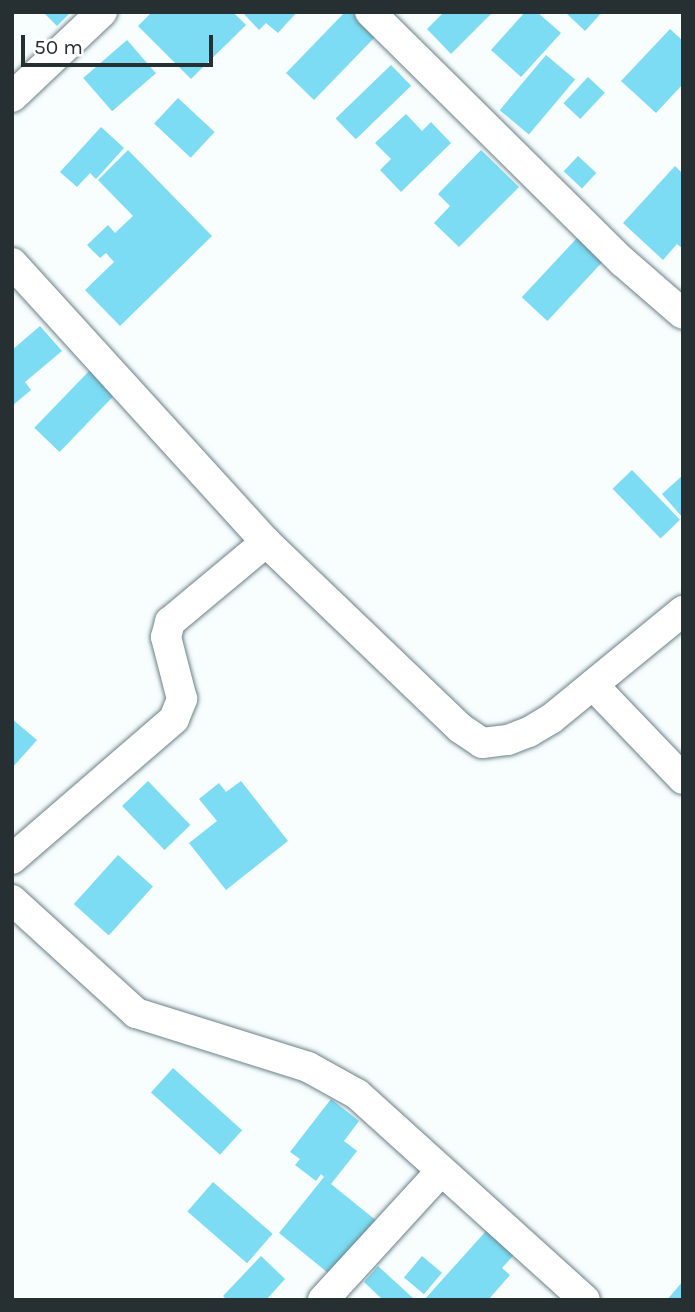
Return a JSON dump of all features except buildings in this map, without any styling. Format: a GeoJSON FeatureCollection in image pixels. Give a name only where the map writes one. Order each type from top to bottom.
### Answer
{"type":"FeatureCollection","features":[{"type":"Feature","properties":{"kind":"street"},"geometry":{"type":"LineString","coordinates":[[12,97],[102,12]]}},
{"type":"Feature","properties":{"kind":"street"},"geometry":{"type":"LineString","coordinates":[[370,12],[623,262],[683,314]]}},
{"type":"Feature","properties":{"kind":"street"},"geometry":{"type":"LineString","coordinates":[[12,263],[266,542],[460,728],[482,743],[495,743],[529,732],[593,685],[683,611]]}},
{"type":"Feature","properties":{"kind":"street"},"geometry":{"type":"LineString","coordinates":[[12,859],[174,719],[182,699],[166,637],[170,622],[266,542]]}},
{"type":"Feature","properties":{"kind":"street"},"geometry":{"type":"LineString","coordinates":[[593,685],[683,779]]}},
{"type":"Feature","properties":{"kind":"street"},"geometry":{"type":"LineString","coordinates":[[12,900],[136,1013],[164,1024],[253,1047],[325,1074],[357,1094],[585,1300]]}},
{"type":"Feature","properties":{"kind":"street"},"geometry":{"type":"LineString","coordinates":[[323,1300],[441,1171]]}}]}
